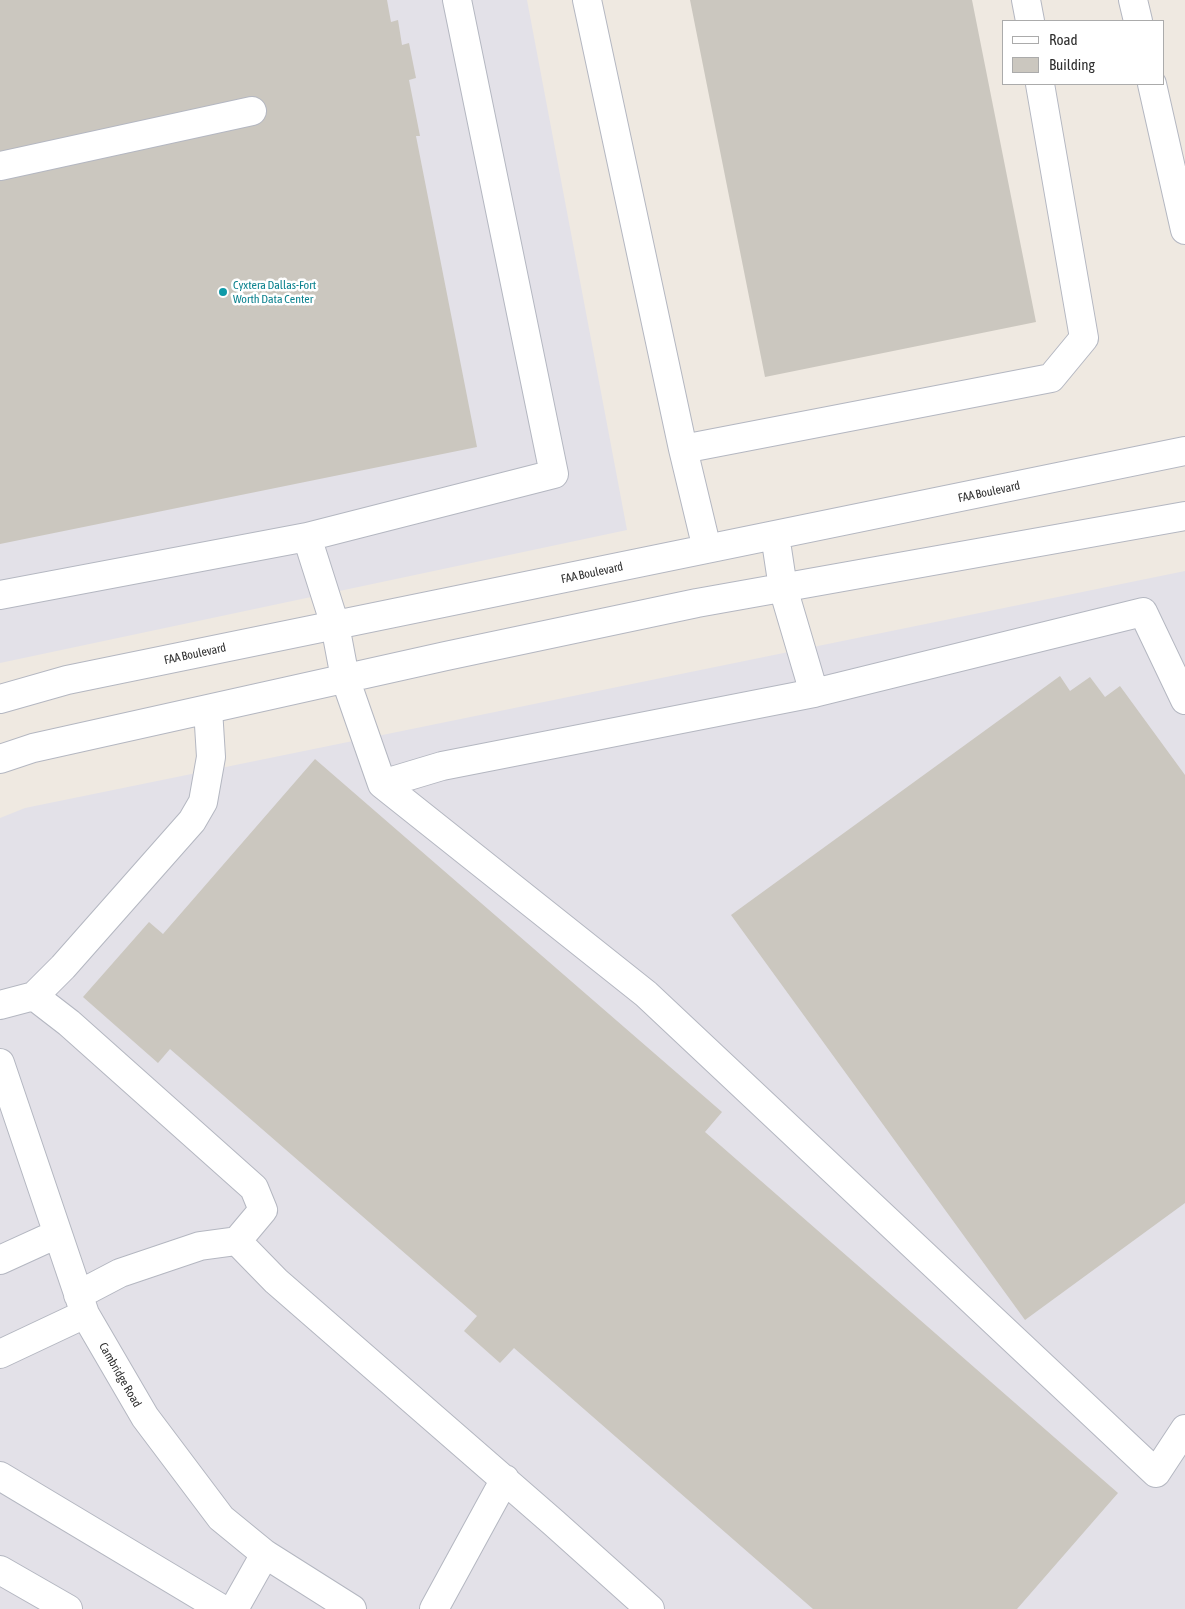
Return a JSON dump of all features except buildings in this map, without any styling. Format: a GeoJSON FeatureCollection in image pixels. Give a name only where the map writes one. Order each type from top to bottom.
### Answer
{"type":"FeatureCollection","features":[{"type":"Feature","properties":{"kind":"street"},"geometry":{"type":"LineString","coordinates":[[0,595],[307,537],[554,474],[457,0]]}},
{"type":"Feature","properties":{"kind":"street"},"geometry":{"type":"LineString","coordinates":[[587,0],[683,449],[707,549]]}},
{"type":"Feature","properties":{"kind":"street"},"geometry":{"type":"LineString","coordinates":[[1026,0],[1030,20]]}},
{"type":"Feature","properties":{"kind":"street"},"geometry":{"type":"LineString","coordinates":[[1133,0],[1138,20]]}},
{"type":"Feature","properties":{"kind":"street"},"geometry":{"type":"LineString","coordinates":[[683,449],[1051,378],[1084,338],[1040,85]]}},
{"type":"Feature","properties":{"kind":"street"},"geometry":{"type":"LineString","coordinates":[[1152,85],[1185,230]]}},
{"type":"Feature","properties":{"kind":"street"},"geometry":{"type":"LineString","coordinates":[[0,166],[252,111]]}},
{"type":"Feature","properties":{"kind":"street","name":"FAA Boulevard"},"geometry":{"type":"LineString","coordinates":[[0,699],[67,680],[1185,452]]}},
{"type":"Feature","properties":{"kind":"street"},"geometry":{"type":"LineString","coordinates":[[0,759],[33,748],[345,678],[697,603],[1185,516]]}},
{"type":"Feature","properties":{"kind":"street"},"geometry":{"type":"LineString","coordinates":[[774,536],[783,588],[814,693]]}},
{"type":"Feature","properties":{"kind":"street"},"geometry":{"type":"LineString","coordinates":[[307,537],[335,625],[345,678],[382,784],[646,994],[1156,1473],[1185,1429]]}},
{"type":"Feature","properties":{"kind":"street"},"geometry":{"type":"LineString","coordinates":[[382,784],[442,766],[814,693],[1142,612],[1184,696]]}},
{"type":"Feature","properties":{"kind":"street"},"geometry":{"type":"LineString","coordinates":[[0,1005],[34,996],[69,960],[192,821],[203,802],[211,757],[208,709]]}},
{"type":"Feature","properties":{"kind":"street"},"geometry":{"type":"LineString","coordinates":[[0,1354],[82,1305],[120,1273],[200,1246],[237,1241],[263,1210],[254,1188],[69,1023],[34,996]]}},
{"type":"Feature","properties":{"kind":"street","name":"Cambridge Road"},"geometry":{"type":"LineString","coordinates":[[0,1063],[82,1305],[145,1417],[221,1518],[323,1602],[352,1609]]}},
{"type":"Feature","properties":{"kind":"street"},"geometry":{"type":"LineString","coordinates":[[0,1260],[57,1234]]}},
{"type":"Feature","properties":{"kind":"street"},"geometry":{"type":"LineString","coordinates":[[237,1241],[276,1281],[650,1609]]}},
{"type":"Feature","properties":{"kind":"street"},"geometry":{"type":"LineString","coordinates":[[0,1476],[222,1609]]}},
{"type":"Feature","properties":{"kind":"street"},"geometry":{"type":"LineString","coordinates":[[434,1609],[505,1480]]}},
{"type":"Feature","properties":{"kind":"street"},"geometry":{"type":"LineString","coordinates":[[234,1609],[265,1554]]}},
{"type":"Feature","properties":{"kind":"street"},"geometry":{"type":"LineString","coordinates":[[0,1570],[68,1609]]}},
{"type":"Feature","properties":{"kind":"shaded area","name":"Cyxtera Dallas-Fort Worth Data Center"},"geometry":{"type":"Polygon","coordinates":[[[0,0],[527,0],[627,530],[0,663],[0,0]]]}},
{"type":"Feature","properties":{"kind":"shaded area"},"geometry":{"type":"Polygon","coordinates":[[[1185,571],[1185,1609],[0,1609],[0,818],[25,808],[1185,571]]]}},
{"type":"Feature","properties":{"kind":"place","name":"Cyxtera Dallas-Fort Worth Data Center"},"geometry":{"type":"Point","coordinates":[223,292]}}]}
